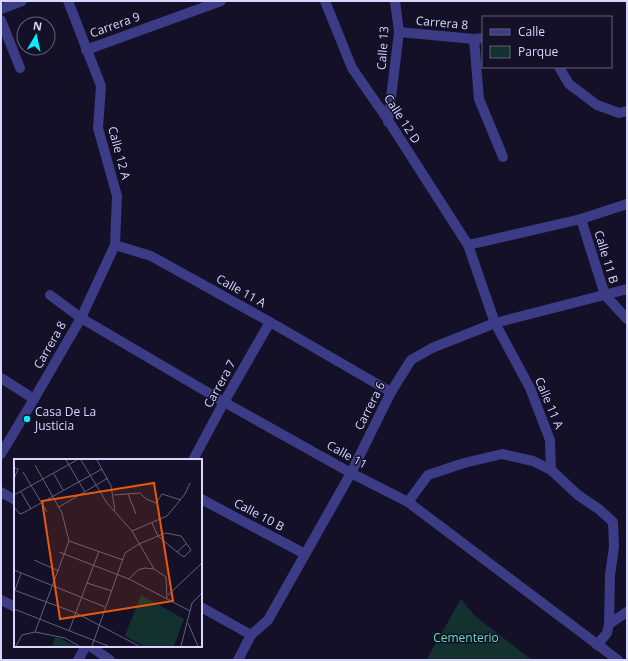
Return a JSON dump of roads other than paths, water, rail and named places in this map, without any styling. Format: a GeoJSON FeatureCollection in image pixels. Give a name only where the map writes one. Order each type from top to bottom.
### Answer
{"type":"FeatureCollection","features":[{"type":"Feature","properties":{"kind":"street"},"geometry":{"type":"LineString","coordinates":[[1,9],[22,1]]}},
{"type":"Feature","properties":{"kind":"street","name":"Calle 12 A"},"geometry":{"type":"LineString","coordinates":[[68,1],[101,86],[98,128],[117,196],[115,245]]}},
{"type":"Feature","properties":{"kind":"street","name":"Carrera 9"},"geometry":{"type":"LineString","coordinates":[[86,50],[221,1]]}},
{"type":"Feature","properties":{"kind":"street","name":"Calle 12 D"},"geometry":{"type":"LineString","coordinates":[[324,1],[352,68],[468,245]]}},
{"type":"Feature","properties":{"kind":"street","name":"Calle 13"},"geometry":{"type":"LineString","coordinates":[[388,122],[399,32],[395,1]]}},
{"type":"Feature","properties":{"kind":"street"},"geometry":{"type":"LineString","coordinates":[[1,20],[20,68]]}},
{"type":"Feature","properties":{"kind":"street","name":"Carrera 8"},"geometry":{"type":"LineString","coordinates":[[399,32],[478,38]]}},
{"type":"Feature","properties":{"kind":"street"},"geometry":{"type":"LineString","coordinates":[[478,38],[479,99],[503,157]]}},
{"type":"Feature","properties":{"kind":"street"},"geometry":{"type":"LineString","coordinates":[[560,68],[569,84],[598,105],[619,113],[627,111]]}},
{"type":"Feature","properties":{"kind":"street"},"geometry":{"type":"LineString","coordinates":[[468,245],[581,219],[627,204]]}},
{"type":"Feature","properties":{"kind":"street","name":"Calle 11 B"},"geometry":{"type":"LineString","coordinates":[[581,219],[605,295],[627,318]]}},
{"type":"Feature","properties":{"kind":"street","name":"Carrera 8"},"geometry":{"type":"LineString","coordinates":[[1,454],[81,318],[115,245]]}},
{"type":"Feature","properties":{"kind":"street","name":"Calle 11 A"},"geometry":{"type":"LineString","coordinates":[[115,245],[151,256],[270,322],[391,392]]}},
{"type":"Feature","properties":{"kind":"street","name":"Calle 11 A"},"geometry":{"type":"LineString","coordinates":[[468,245],[495,323],[530,388],[550,440],[551,470]]}},
{"type":"Feature","properties":{"kind":"street","name":"Carrera 6"},"geometry":{"type":"LineString","coordinates":[[238,660],[251,635],[268,620],[351,473],[391,392],[411,360],[432,348],[495,323],[627,290]]}},
{"type":"Feature","properties":{"kind":"street","name":"Calle 11"},"geometry":{"type":"LineString","coordinates":[[50,295],[81,318],[224,402],[351,473],[408,502],[618,660]]}},
{"type":"Feature","properties":{"kind":"street","name":"Carrera 7"},"geometry":{"type":"LineString","coordinates":[[194,459],[270,322]]}},
{"type":"Feature","properties":{"kind":"street"},"geometry":{"type":"LineString","coordinates":[[1,378],[34,399]]}},
{"type":"Feature","properties":{"kind":"street"},"geometry":{"type":"LineString","coordinates":[[408,502],[428,475],[464,463],[502,454],[533,460],[551,470],[578,495],[600,510],[613,522],[614,546],[610,575],[609,624],[607,633],[597,645]]}},
{"type":"Feature","properties":{"kind":"street"},"geometry":{"type":"LineString","coordinates":[[1,492],[14,499]]}},
{"type":"Feature","properties":{"kind":"street","name":"Calle 10 B"},"geometry":{"type":"LineString","coordinates":[[202,500],[305,554]]}},
{"type":"Feature","properties":{"kind":"street"},"geometry":{"type":"LineString","coordinates":[[1,600],[14,606]]}},
{"type":"Feature","properties":{"kind":"street"},"geometry":{"type":"LineString","coordinates":[[202,608],[251,635]]}},
{"type":"Feature","properties":{"kind":"street"},"geometry":{"type":"LineString","coordinates":[[609,624],[627,612]]}},
{"type":"Feature","properties":{"kind":"street"},"geometry":{"type":"LineString","coordinates":[[78,660],[85,647]]}},
{"type":"Feature","properties":{"kind":"street"},"geometry":{"type":"LineString","coordinates":[[91,647],[110,660]]}},
{"type":"Feature","properties":{"kind":"place","name":"Casa De La Justicia"},"geometry":{"type":"Point","coordinates":[27,419]}},
{"type":"Feature","properties":{"kind":"park label","name":"Cementerio"},"geometry":{"type":"Point","coordinates":[466,638]}}]}
